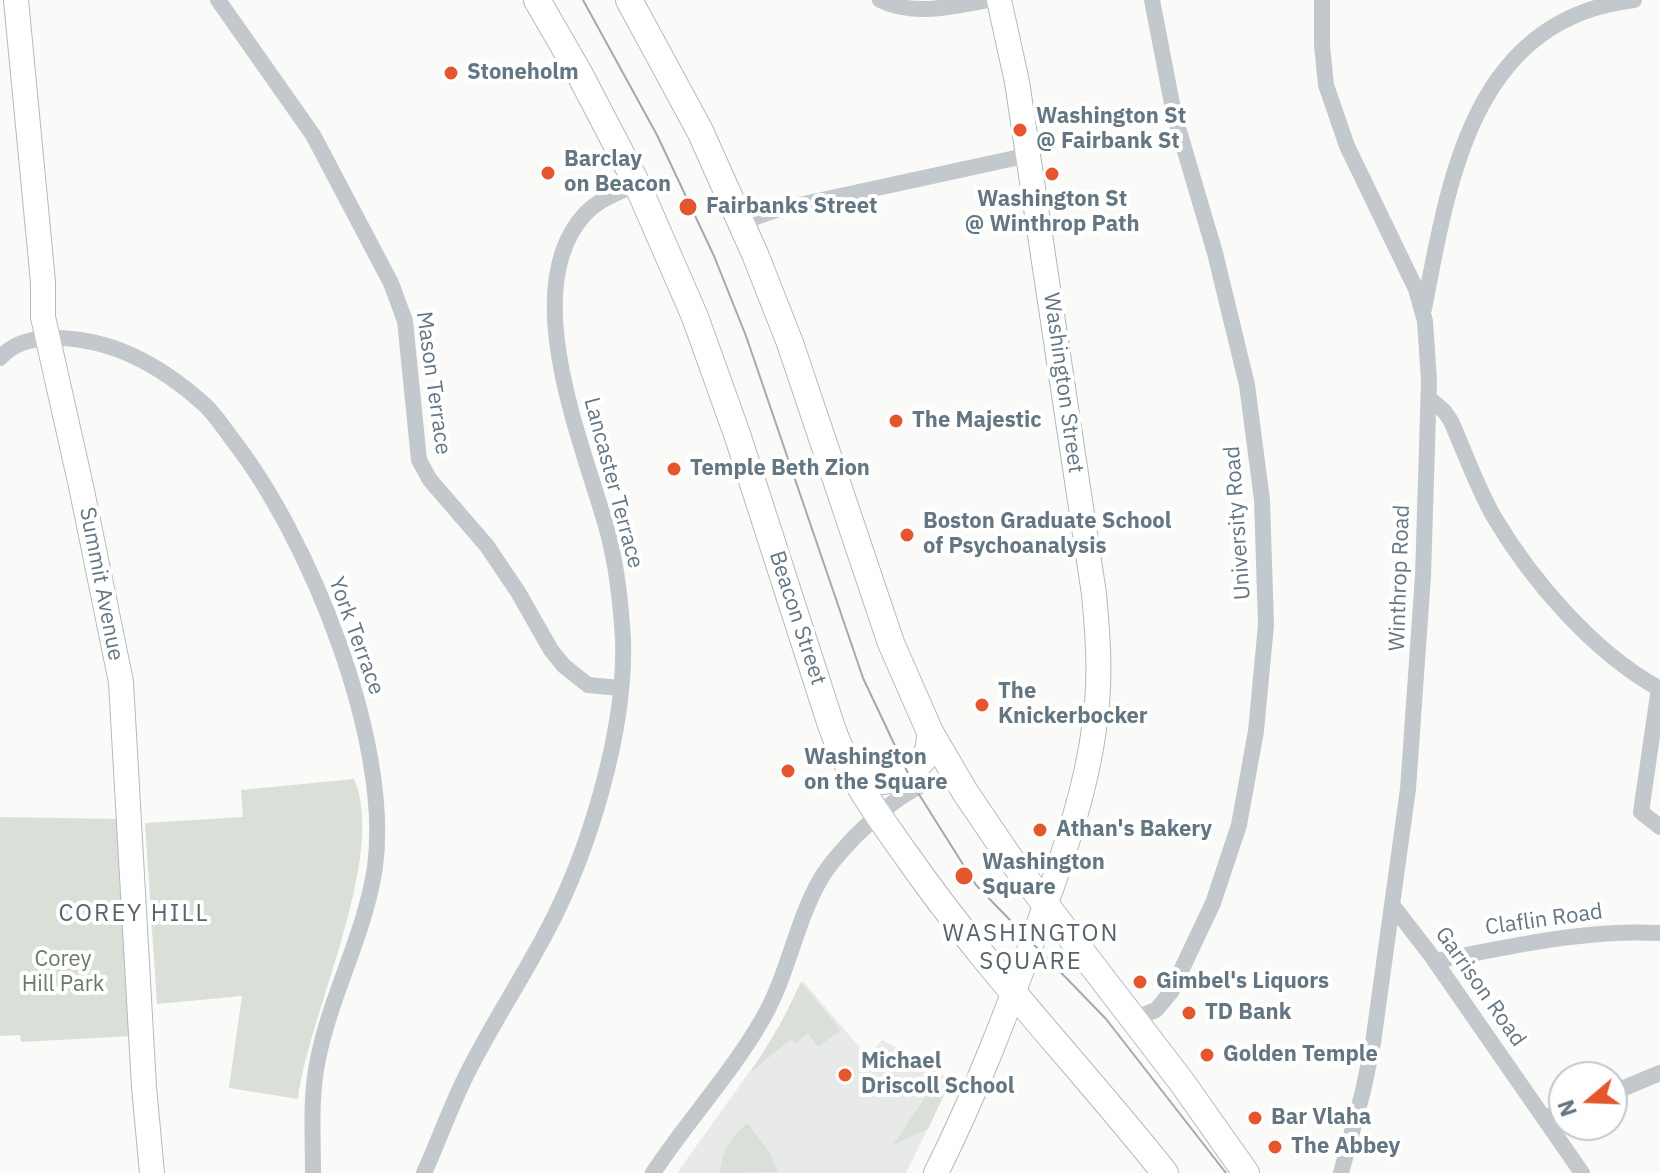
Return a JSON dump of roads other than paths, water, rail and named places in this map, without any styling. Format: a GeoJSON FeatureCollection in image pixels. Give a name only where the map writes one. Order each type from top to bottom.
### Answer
{"type":"FeatureCollection","features":[{"type":"Feature","properties":{"kind":"main road","name":"Summit Avenue"},"geometry":{"type":"LineString","coordinates":[[16,0],[43,282],[43,317],[121,682],[144,1087],[152,1173]]}},
{"type":"Feature","properties":{"kind":"main road","name":"Beacon Street"},"geometry":{"type":"LineString","coordinates":[[537,0],[637,184],[690,304],[831,725],[848,766],[878,816],[948,913],[1165,1173]]}},
{"type":"Feature","properties":{"kind":"main road"},"geometry":{"type":"LineString","coordinates":[[629,0],[700,131],[742,222],[790,343],[891,643],[930,732],[965,792],[1009,857],[1181,1081],[1246,1173]]}},
{"type":"Feature","properties":{"kind":"main road","name":"Washington Street"},"geometry":{"type":"LineString","coordinates":[[936,1173],[979,1081],[1046,903],[1088,767],[1096,718],[1098,645],[1094,594],[1029,155],[999,0]]}},
{"type":"Feature","properties":{"kind":"main road"},"geometry":{"type":"LineString","coordinates":[[848,766],[861,776],[876,781],[893,778],[922,761],[929,748],[930,732]]}},
{"type":"Feature","properties":{"kind":"street","name":"Mason Terrace"},"geometry":{"type":"LineString","coordinates":[[218,0],[313,135],[391,283],[405,321],[419,460],[430,480],[487,546],[564,666],[588,685],[620,688]]}},
{"type":"Feature","properties":{"kind":"street"},"geometry":{"type":"LineString","coordinates":[[880,0],[894,7],[934,9],[988,0]]}},
{"type":"Feature","properties":{"kind":"street","name":"University Road"},"geometry":{"type":"LineString","coordinates":[[1133,1019],[1156,1010],[1164,1002],[1213,903],[1239,825],[1256,731],[1266,625],[1262,500],[1247,385],[1215,253],[1174,114],[1152,0]]}},
{"type":"Feature","properties":{"kind":"street","name":"Winthrop Road"},"geometry":{"type":"LineString","coordinates":[[1322,0],[1323,68],[1336,117],[1361,177],[1410,273],[1423,312],[1429,398],[1417,680],[1408,789],[1370,1055],[1341,1173]]}},
{"type":"Feature","properties":{"kind":"street"},"geometry":{"type":"LineString","coordinates":[[1423,312],[1457,165],[1477,113],[1494,83],[1521,50],[1548,29],[1590,11],[1634,0]]}},
{"type":"Feature","properties":{"kind":"street"},"geometry":{"type":"LineString","coordinates":[[742,222],[776,210],[1029,155]]}},
{"type":"Feature","properties":{"kind":"street","name":"Lancaster Terrace"},"geometry":{"type":"LineString","coordinates":[[424,1173],[468,1071],[547,931],[579,859],[611,753],[623,643],[617,579],[609,535],[562,377],[556,288],[561,258],[580,220],[597,203],[637,184]]}},
{"type":"Feature","properties":{"kind":"street"},"geometry":{"type":"LineString","coordinates":[[0,358],[22,343],[48,339]]}},
{"type":"Feature","properties":{"kind":"street","name":"York Terrace"},"geometry":{"type":"LineString","coordinates":[[48,339],[95,342],[132,355],[172,379],[208,408],[248,459],[287,523],[334,629],[357,695],[372,777],[377,828],[375,867],[363,918],[318,1056],[312,1096],[313,1173]]}},
{"type":"Feature","properties":{"kind":"street"},"geometry":{"type":"LineString","coordinates":[[1429,398],[1451,421],[1489,508],[1543,586],[1611,655],[1660,688],[1641,812],[1660,827]]}},
{"type":"Feature","properties":{"kind":"street"},"geometry":{"type":"LineString","coordinates":[[653,1173],[764,1017],[787,969],[811,900],[826,871],[845,847],[878,816],[925,784],[942,781],[965,792]]}},
{"type":"Feature","properties":{"kind":"street","name":"Garrison Road"},"geometry":{"type":"LineString","coordinates":[[1393,906],[1435,961],[1582,1173]]}},
{"type":"Feature","properties":{"kind":"street","name":"Claflin Road"},"geometry":{"type":"LineString","coordinates":[[1435,961],[1550,938],[1605,933],[1660,933]]}},
{"type":"Feature","properties":{"kind":"street"},"geometry":{"type":"LineString","coordinates":[[1628,1086],[1660,1073]]}},
{"type":"Feature","properties":{"kind":"street"},"geometry":{"type":"LineString","coordinates":[[1544,1118],[1548,1117]]}},
{"type":"Feature","properties":{"kind":"tram line"},"geometry":{"type":"LineString","coordinates":[[583,0],[657,135],[714,256],[746,336],[863,678],[915,788],[976,885],[1106,1019],[1226,1173]]}},
{"type":"Feature","properties":{"kind":"place","name":"Stoneholm"},"geometry":{"type":"Point","coordinates":[451,73]}},
{"type":"Feature","properties":{"kind":"place","name":"Washington St @ Fairbank St"},"geometry":{"type":"Point","coordinates":[1020,130]}},
{"type":"Feature","properties":{"kind":"place","name":"Barclay on Beacon"},"geometry":{"type":"Point","coordinates":[548,173]}},
{"type":"Feature","properties":{"kind":"place","name":"Washington St @ Winthrop Path"},"geometry":{"type":"Point","coordinates":[1052,174]}},
{"type":"Feature","properties":{"kind":"place","name":"Fairbanks Street"},"geometry":{"type":"Point","coordinates":[688,207]}},
{"type":"Feature","properties":{"kind":"place","name":"The Majestic"},"geometry":{"type":"Point","coordinates":[896,421]}},
{"type":"Feature","properties":{"kind":"place","name":"Temple Beth Zion"},"geometry":{"type":"Point","coordinates":[674,469]}},
{"type":"Feature","properties":{"kind":"place","name":"Boston Graduate School of Psychoanalysis"},"geometry":{"type":"Point","coordinates":[907,535]}},
{"type":"Feature","properties":{"kind":"place","name":"The Knickerbocker"},"geometry":{"type":"Point","coordinates":[982,705]}},
{"type":"Feature","properties":{"kind":"place","name":"Washington on the Square"},"geometry":{"type":"Point","coordinates":[788,771]}},
{"type":"Feature","properties":{"kind":"place","name":"Athan's Bakery"},"geometry":{"type":"Point","coordinates":[1040,830]}},
{"type":"Feature","properties":{"kind":"place","name":"Washington Square"},"geometry":{"type":"Point","coordinates":[964,876]}},
{"type":"Feature","properties":{"kind":"place","name":"Gimbel's Liquors"},"geometry":{"type":"Point","coordinates":[1140,982]}},
{"type":"Feature","properties":{"kind":"place","name":"TD Bank"},"geometry":{"type":"Point","coordinates":[1189,1013]}},
{"type":"Feature","properties":{"kind":"place","name":"Golden Temple"},"geometry":{"type":"Point","coordinates":[1207,1055]}},
{"type":"Feature","properties":{"kind":"place","name":"Michael Driscoll School"},"geometry":{"type":"Point","coordinates":[845,1075]}},
{"type":"Feature","properties":{"kind":"place","name":"Bar Vlaha"},"geometry":{"type":"Point","coordinates":[1255,1118]}},
{"type":"Feature","properties":{"kind":"place","name":"The Abbey"},"geometry":{"type":"Point","coordinates":[1275,1147]}},
{"type":"Feature","properties":{"kind":"district","name":"COREY HILL"},"geometry":{"type":"Point","coordinates":[134,914]}},
{"type":"Feature","properties":{"kind":"district","name":"WASHINGTON SQUARE"},"geometry":{"type":"Point","coordinates":[1031,948]}},
{"type":"Feature","properties":{"kind":"park label","name":"Corey Hill Park"},"geometry":{"type":"Point","coordinates":[63,972]}}]}
